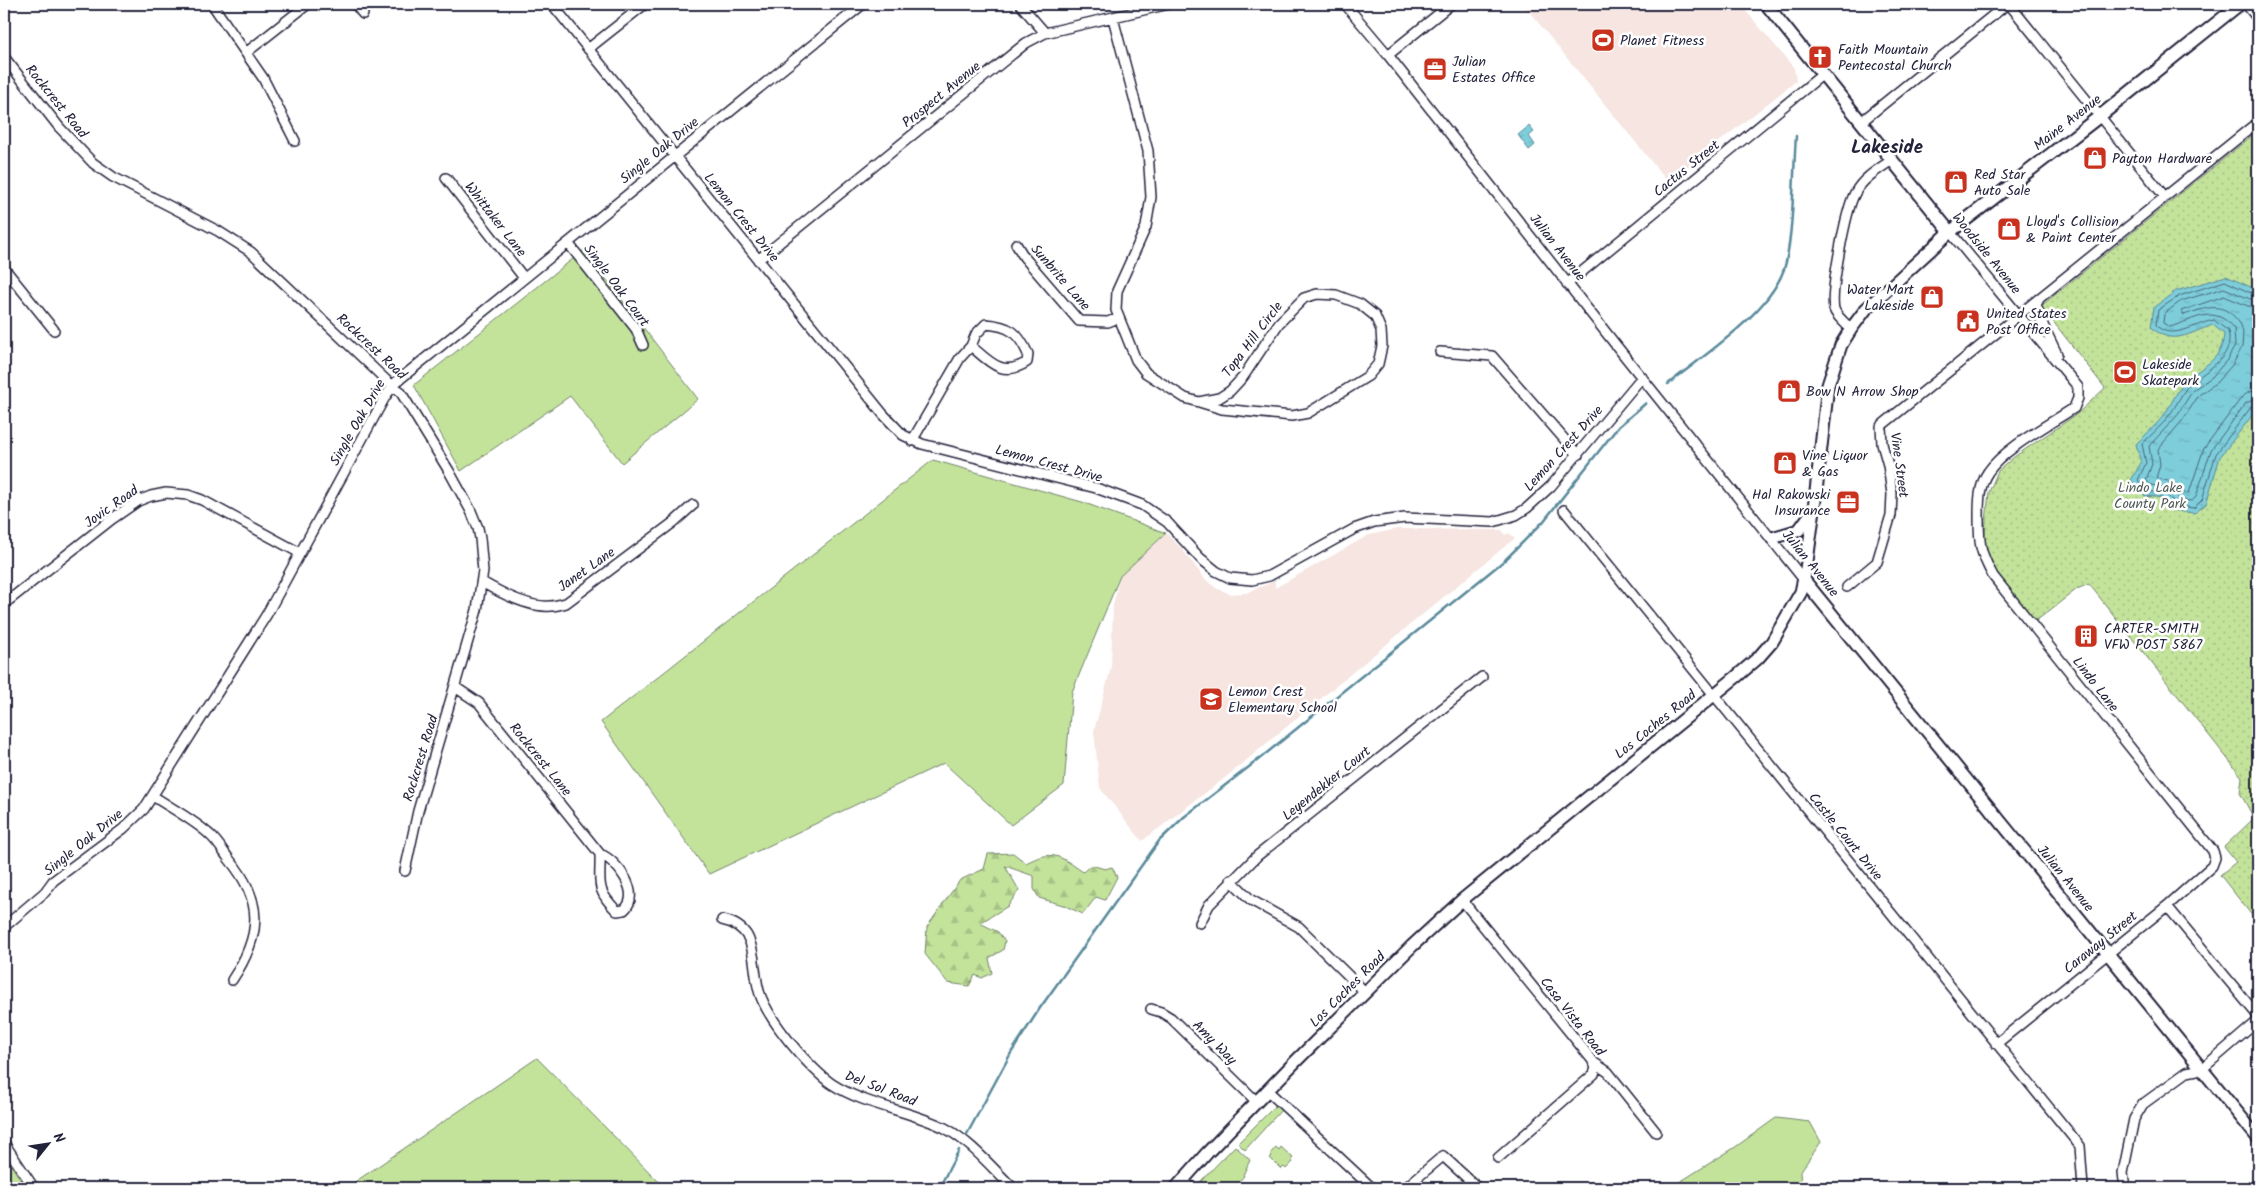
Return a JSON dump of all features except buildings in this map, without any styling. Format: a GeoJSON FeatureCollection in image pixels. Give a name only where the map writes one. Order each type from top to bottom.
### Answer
{"type":"FeatureCollection","features":[{"type":"Feature","properties":{"kind":"main road","name":"Woodside Avenue"},"geometry":{"type":"LineString","coordinates":[[1766,4],[1950,232]]}},
{"type":"Feature","properties":{"kind":"main road","name":"Maine Avenue"},"geometry":{"type":"LineString","coordinates":[[1851,329],[1866,309],[1950,232],[2100,116],[2240,4]]}},
{"type":"Feature","properties":{"kind":"main road","name":"Los Coches Road"},"geometry":{"type":"LineString","coordinates":[[1184,1186],[1202,1159],[1257,1102],[1365,992],[1462,900],[1754,662],[1772,642],[1794,605],[1804,580],[1828,385],[1841,345],[1851,329]]}},
{"type":"Feature","properties":{"kind":"main road"},"geometry":{"type":"LineString","coordinates":[[1772,538],[1798,530],[1814,509]]}},
{"type":"Feature","properties":{"kind":"main road","name":"Julian Avenue"},"geometry":{"type":"LineString","coordinates":[[1804,580],[2258,1138]]}},
{"type":"Feature","properties":{"kind":"street"},"geometry":{"type":"LineString","coordinates":[[212,4],[247,52],[263,78],[295,141]]}},
{"type":"Feature","properties":{"kind":"street"},"geometry":{"type":"LineString","coordinates":[[247,52],[308,4]]}},
{"type":"Feature","properties":{"kind":"street"},"geometry":{"type":"LineString","coordinates":[[355,4],[363,14]]}},
{"type":"Feature","properties":{"kind":"street","name":"Lemon Crest Drive"},"geometry":{"type":"LineString","coordinates":[[552,4],[892,424],[912,441],[1096,488],[1142,505],[1167,522],[1210,567],[1230,578],[1245,580],[1269,576],[1354,529],[1374,522],[1398,518],[1475,522],[1506,520],[1531,505],[1551,486],[1642,377]]}},
{"type":"Feature","properties":{"kind":"street"},"geometry":{"type":"LineString","coordinates":[[588,49],[644,4]]}},
{"type":"Feature","properties":{"kind":"street","name":"Single Oak Drive"},"geometry":{"type":"LineString","coordinates":[[4,927],[44,892],[53,881],[123,828],[144,809],[257,632],[357,446],[393,385],[674,155],[863,4]]}},
{"type":"Feature","properties":{"kind":"street"},"geometry":{"type":"LineString","coordinates":[[1020,4],[1045,33]]}},
{"type":"Feature","properties":{"kind":"street","name":"Prospect Avenue"},"geometry":{"type":"LineString","coordinates":[[758,260],[1026,43],[1045,33],[1169,4]]}},
{"type":"Feature","properties":{"kind":"street","name":"Julian Avenue"},"geometry":{"type":"LineString","coordinates":[[1345,4],[1388,54],[1567,284],[1804,580]]}},
{"type":"Feature","properties":{"kind":"street"},"geometry":{"type":"LineString","coordinates":[[1388,54],[1451,4]]}},
{"type":"Feature","properties":{"kind":"street"},"geometry":{"type":"LineString","coordinates":[[1861,122],[2008,4],[2165,197]]}},
{"type":"Feature","properties":{"kind":"street"},"geometry":{"type":"LineString","coordinates":[[2246,4],[2258,19]]}},
{"type":"Feature","properties":{"kind":"street","name":"Topa Hill Circle"},"geometry":{"type":"LineString","coordinates":[[1113,18],[1148,151],[1151,196],[1146,226],[1117,291],[1116,310],[1136,360],[1146,373],[1185,398],[1222,409],[1292,416],[1308,413],[1368,376],[1378,364],[1382,346],[1381,330],[1374,316],[1360,304],[1336,295],[1317,294],[1304,298],[1293,306],[1280,322],[1259,354],[1230,392],[1219,398],[1199,402]]}},
{"type":"Feature","properties":{"kind":"street","name":"Rockcrest Road"},"geometry":{"type":"LineString","coordinates":[[4,57],[59,127],[93,163],[113,177],[218,231],[251,252],[393,385],[405,398],[470,510],[480,538],[482,582],[477,610],[418,811],[405,871]]}},
{"type":"Feature","properties":{"kind":"street","name":"Cactus Street"},"geometry":{"type":"LineString","coordinates":[[1567,284],[1823,74]]}},
{"type":"Feature","properties":{"kind":"street","name":"Vine Street"},"geometry":{"type":"LineString","coordinates":[[1848,587],[1877,562],[1891,515],[1892,494],[1888,465],[1882,444],[1881,426],[2258,122]]}},
{"type":"Feature","properties":{"kind":"street"},"geometry":{"type":"LineString","coordinates":[[1851,329],[1834,312],[1833,301],[1843,235],[1854,193],[1864,181],[1892,160]]}},
{"type":"Feature","properties":{"kind":"street","name":"Whittaker Lane"},"geometry":{"type":"LineString","coordinates":[[446,178],[524,278]]}},
{"type":"Feature","properties":{"kind":"street","name":"Woodside Avenue"},"geometry":{"type":"LineString","coordinates":[[1950,232],[2078,387],[2078,398],[2074,408],[2001,458],[1987,473],[1981,488]]}},
{"type":"Feature","properties":{"kind":"street","name":"Single Oak Court"},"geometry":{"type":"LineString","coordinates":[[568,243],[636,329],[643,345]]}},
{"type":"Feature","properties":{"kind":"street","name":"Sunbrite Lane"},"geometry":{"type":"LineString","coordinates":[[1016,244],[1024,257],[1078,321],[1108,322],[1118,318]]}},
{"type":"Feature","properties":{"kind":"street"},"geometry":{"type":"LineString","coordinates":[[4,268],[54,330]]}},
{"type":"Feature","properties":{"kind":"street"},"geometry":{"type":"LineString","coordinates":[[2039,299],[2036,305],[2042,323],[2064,368]]}},
{"type":"Feature","properties":{"kind":"street"},"geometry":{"type":"LineString","coordinates":[[912,441],[960,358],[971,346],[976,334],[986,324],[1003,325],[1014,332],[1028,354],[1026,362],[1017,368],[1006,369],[995,366],[971,346]]}},
{"type":"Feature","properties":{"kind":"street"},"geometry":{"type":"LineString","coordinates":[[1440,352],[1492,356],[1578,455]]}},
{"type":"Feature","properties":{"kind":"street","name":"Lindo Lane"},"geometry":{"type":"LineString","coordinates":[[1981,488],[1979,499],[1979,543],[1983,557],[1993,576],[2213,850],[2215,858]]}},
{"type":"Feature","properties":{"kind":"street","name":"Jovic Road"},"geometry":{"type":"LineString","coordinates":[[4,604],[112,519],[138,502],[157,494],[188,496],[202,500],[300,553]]}},
{"type":"Feature","properties":{"kind":"street","name":"Janet Lane"},"geometry":{"type":"LineString","coordinates":[[482,582],[502,594],[539,605],[550,606],[566,602],[674,522],[693,505]]}},
{"type":"Feature","properties":{"kind":"street","name":"Castle Court Drive"},"geometry":{"type":"LineString","coordinates":[[1564,510],[2080,1146],[2083,1188]]}},
{"type":"Feature","properties":{"kind":"street","name":"Leyendekker Court"},"geometry":{"type":"LineString","coordinates":[[1200,923],[1209,906],[1231,880],[1256,856],[1482,677]]}},
{"type":"Feature","properties":{"kind":"street","name":"Rockcrest Lane"},"geometry":{"type":"LineString","coordinates":[[455,687],[479,703],[600,854],[614,863],[630,889],[632,899],[629,906],[624,910],[617,911],[603,896],[599,877],[600,854]]}},
{"type":"Feature","properties":{"kind":"street"},"geometry":{"type":"LineString","coordinates":[[153,796],[210,834],[243,876],[250,890],[255,918],[253,939],[245,960],[232,980]]}},
{"type":"Feature","properties":{"kind":"street","name":"Caraway Street"},"geometry":{"type":"LineString","coordinates":[[1996,1044],[2167,906],[2212,866],[2215,858]]}},
{"type":"Feature","properties":{"kind":"street"},"geometry":{"type":"LineString","coordinates":[[1231,880],[1260,905],[1285,917],[1299,927],[1365,992]]}},
{"type":"Feature","properties":{"kind":"street","name":"Casa Vista Road"},"geometry":{"type":"LineString","coordinates":[[1462,900],[1593,1061],[1596,1068],[1594,1074],[1498,1158]]}},
{"type":"Feature","properties":{"kind":"street"},"geometry":{"type":"LineString","coordinates":[[2167,906],[2258,1016]]}},
{"type":"Feature","properties":{"kind":"street","name":"Del Sol Road"},"geometry":{"type":"LineString","coordinates":[[722,920],[734,924],[750,940],[754,950],[756,982],[764,1005],[791,1044],[823,1076],[838,1088],[865,1100],[946,1129],[969,1146],[1013,1188]]}},
{"type":"Feature","properties":{"kind":"street","name":"Amy Way"},"geometry":{"type":"LineString","coordinates":[[1151,1009],[1171,1018],[1257,1102]]}},
{"type":"Feature","properties":{"kind":"street"},"geometry":{"type":"LineString","coordinates":[[2125,1188],[2123,1173],[2134,1119],[2143,1104],[2187,1072],[2202,1069],[2258,1021]]}},
{"type":"Feature","properties":{"kind":"street"},"geometry":{"type":"LineString","coordinates":[[1593,1061],[1608,1072],[1656,1132]]}},
{"type":"Feature","properties":{"kind":"street"},"geometry":{"type":"LineString","coordinates":[[1268,1091],[1372,1188]]}},
{"type":"Feature","properties":{"kind":"street"},"geometry":{"type":"LineString","coordinates":[[4,1143],[34,1188]]}},
{"type":"Feature","properties":{"kind":"street"},"geometry":{"type":"LineString","coordinates":[[1405,1188],[1443,1156],[1478,1188]]}},
{"type":"Feature","properties":{"kind":"shaded area"},"geometry":{"type":"Polygon","coordinates":[[[1523,4],[1740,4],[1794,68],[1796,81],[1668,182],[1523,4]]]}},
{"type":"Feature","properties":{"kind":"shaded area","name":"Lemon Crest Elementary School"},"geometry":{"type":"Polygon","coordinates":[[[1398,529],[1502,530],[1505,535],[1509,533],[1515,538],[1226,777],[1142,841],[1100,788],[1094,731],[1111,668],[1113,606],[1120,576],[1166,533],[1181,548],[1205,579],[1216,588],[1230,594],[1246,593],[1275,581],[1275,588],[1369,535],[1398,529]]]}},
{"type":"Feature","properties":{"kind":"green space","name":"Lindo Lake County Park"},"geometry":{"type":"Polygon","coordinates":[[[2258,131],[2258,923],[2220,875],[2236,862],[2224,847],[2254,818],[2240,793],[2242,777],[2089,584],[2077,589],[2036,621],[1999,576],[1989,559],[1984,541],[1989,492],[1998,471],[2014,457],[2077,414],[2105,388],[2041,306],[2258,131]]]}},
{"type":"Feature","properties":{"kind":"green space"},"geometry":{"type":"Polygon","coordinates":[[[584,250],[698,399],[622,463],[570,396],[461,471],[414,385],[584,250]]]}},
{"type":"Feature","properties":{"kind":"green space"},"geometry":{"type":"Polygon","coordinates":[[[933,460],[1082,502],[1166,533],[1120,576],[1072,692],[1064,785],[1011,825],[944,763],[709,874],[601,722],[933,460]]]}},
{"type":"Feature","properties":{"kind":"green space"},"geometry":{"type":"Polygon","coordinates":[[[1013,853],[1026,863],[1043,856],[1056,856],[1083,872],[1091,865],[1105,869],[1112,867],[1117,877],[1105,900],[1096,897],[1083,914],[1063,905],[1039,898],[1034,889],[1034,876],[1005,866],[1019,890],[1008,906],[980,923],[998,932],[1005,941],[1003,950],[989,958],[992,973],[982,978],[975,975],[969,986],[948,983],[925,954],[927,927],[960,880],[984,869],[988,854],[1013,853]]]}},
{"type":"Feature","properties":{"kind":"green space"},"geometry":{"type":"Polygon","coordinates":[[[537,1058],[665,1188],[346,1188],[537,1058]]]}},
{"type":"Feature","properties":{"kind":"green space"},"geometry":{"type":"Polygon","coordinates":[[[1278,1103],[1283,1108],[1245,1150],[1238,1143],[1278,1103]]]}},
{"type":"Feature","properties":{"kind":"green space"},"geometry":{"type":"Polygon","coordinates":[[[1776,1118],[1810,1122],[1821,1142],[1800,1172],[1801,1188],[1670,1188],[1734,1148],[1776,1118]]]}},
{"type":"Feature","properties":{"kind":"green space"},"geometry":{"type":"Polygon","coordinates":[[[1235,1146],[1250,1160],[1244,1176],[1233,1188],[1200,1188],[1197,1185],[1235,1146]]]}},
{"type":"Feature","properties":{"kind":"green space"},"geometry":{"type":"Polygon","coordinates":[[[1276,1147],[1279,1150],[1281,1147],[1293,1158],[1291,1160],[1293,1162],[1286,1169],[1284,1167],[1281,1169],[1270,1158],[1272,1156],[1270,1154],[1276,1147]]]}},
{"type":"Feature","properties":{"kind":"green space"},"geometry":{"type":"Polygon","coordinates":[[[4,1154],[26,1188],[4,1188],[4,1154]]]}},
{"type":"Feature","properties":{"kind":"water"},"geometry":{"type":"Polygon","coordinates":[[[1529,126],[1534,132],[1529,136],[1535,145],[1529,150],[1518,135],[1529,126]]]}},
{"type":"Feature","properties":{"kind":"water"},"geometry":{"type":"Polygon","coordinates":[[[2226,276],[2253,288],[2258,288],[2258,408],[2220,457],[2206,504],[2195,513],[2176,511],[2164,498],[2145,496],[2131,480],[2141,463],[2136,444],[2161,418],[2184,383],[2209,363],[2219,352],[2224,334],[2213,325],[2181,336],[2166,336],[2151,327],[2154,307],[2176,291],[2226,276]]]}},
{"type":"Feature","properties":{"kind":"waterway"},"geometry":{"type":"LineString","coordinates":[[1668,384],[1737,330],[1754,314],[1780,280],[1786,262],[1791,232],[1796,136]]}},
{"type":"Feature","properties":{"kind":"waterway"},"geometry":{"type":"LineString","coordinates":[[966,1136],[1011,1053],[1040,1008],[1159,841],[1184,817],[1258,760],[1505,560],[1543,522],[1618,427],[1646,403]]}},
{"type":"Feature","properties":{"kind":"waterway"},"geometry":{"type":"LineString","coordinates":[[939,1188],[959,1150]]}},
{"type":"Feature","properties":{"kind":"place","name":"Planet Fitness"},"geometry":{"type":"Point","coordinates":[1603,40]}},
{"type":"Feature","properties":{"kind":"place","name":"Faith Mountain Pentecostal Church"},"geometry":{"type":"Point","coordinates":[1820,57]}},
{"type":"Feature","properties":{"kind":"place","name":"Julian Estates Office"},"geometry":{"type":"Point","coordinates":[1435,69]}},
{"type":"Feature","properties":{"kind":"place","name":"Payton Hardware"},"geometry":{"type":"Point","coordinates":[2095,158]}},
{"type":"Feature","properties":{"kind":"place","name":"Red Star Auto Sale"},"geometry":{"type":"Point","coordinates":[1956,182]}},
{"type":"Feature","properties":{"kind":"place","name":"Lloyd's Collision & Paint Center"},"geometry":{"type":"Point","coordinates":[2009,229]}},
{"type":"Feature","properties":{"kind":"place","name":"Water Mart Lakeside"},"geometry":{"type":"Point","coordinates":[1932,297]}},
{"type":"Feature","properties":{"kind":"place","name":"United States Post Office"},"geometry":{"type":"Point","coordinates":[1968,321]}},
{"type":"Feature","properties":{"kind":"place","name":"Lakeside Skatepark"},"geometry":{"type":"Point","coordinates":[2125,372]}},
{"type":"Feature","properties":{"kind":"place","name":"Bow N Arrow Shop"},"geometry":{"type":"Point","coordinates":[1789,391]}},
{"type":"Feature","properties":{"kind":"place","name":"Vine Liquor & Gas"},"geometry":{"type":"Point","coordinates":[1785,463]}},
{"type":"Feature","properties":{"kind":"place","name":"Hal Rakowski Insurance"},"geometry":{"type":"Point","coordinates":[1848,502]}},
{"type":"Feature","properties":{"kind":"place","name":"CARTER-SMITH VFW POST 5867"},"geometry":{"type":"Point","coordinates":[2086,636]}},
{"type":"Feature","properties":{"kind":"place","name":"Lemon Crest Elementary School"},"geometry":{"type":"Point","coordinates":[1211,699]}},
{"type":"Feature","properties":{"kind":"district","name":"Lakeside"},"geometry":{"type":"Point","coordinates":[1887,146]}}]}
